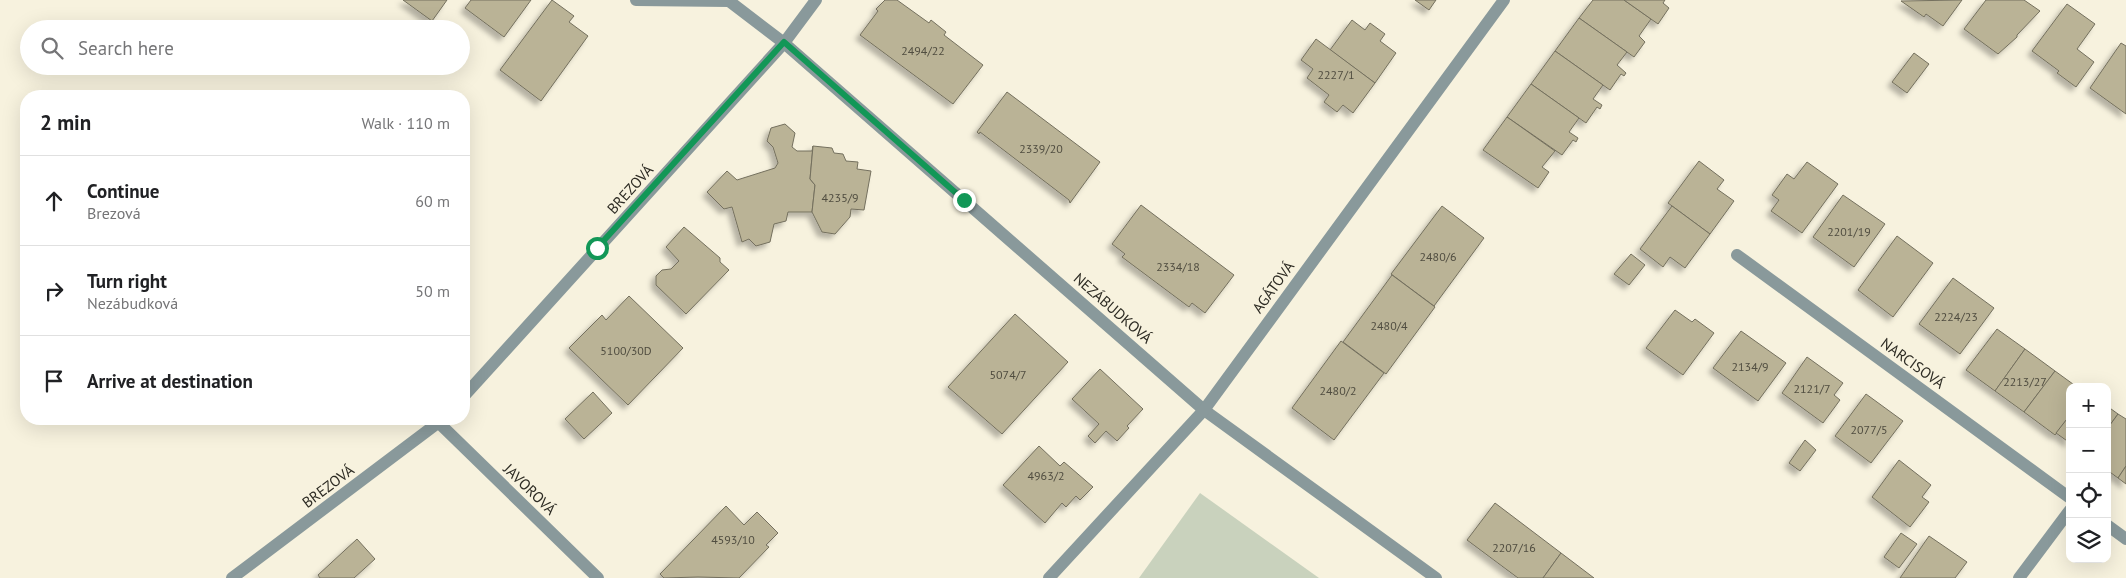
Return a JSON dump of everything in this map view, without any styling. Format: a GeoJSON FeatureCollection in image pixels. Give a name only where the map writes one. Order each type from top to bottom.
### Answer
{"type":"FeatureCollection","features":[{"type":"Feature","properties":{"kind":"street","name":"NEZÁBUDKOVÁ"},"geometry":{"type":"LineString","coordinates":[[636,0],[729,1],[784,42],[1204,410],[1436,578]]}},
{"type":"Feature","properties":{"kind":"street","name":"BREZOVÁ"},"geometry":{"type":"LineString","coordinates":[[470,389],[784,42],[816,0]]}},
{"type":"Feature","properties":{"kind":"street","name":"AGÁTOVÁ"},"geometry":{"type":"LineString","coordinates":[[1049,578],[1204,410],[1504,0]]}},
{"type":"Feature","properties":{"kind":"street","name":"NARCISOVÁ"},"geometry":{"type":"LineString","coordinates":[[1738,255],[2066,495]]}},
{"type":"Feature","properties":{"kind":"street","name":"BREZOVÁ"},"geometry":{"type":"LineString","coordinates":[[232,578],[436,425]]}},
{"type":"Feature","properties":{"kind":"street","name":"JAVOROVÁ"},"geometry":{"type":"LineString","coordinates":[[445,425],[598,578]]}},
{"type":"Feature","properties":{"kind":"street"},"geometry":{"type":"LineString","coordinates":[[2019,578],[2066,515]]}},
{"type":"Feature","properties":{"kind":"street"},"geometry":{"type":"LineString","coordinates":[[2111,528],[2126,539]]}},
{"type":"Feature","properties":{"kind":"green space"},"geometry":{"type":"Polygon","coordinates":[[[1200,493],[1319,578],[1139,578],[1200,493]]]}},
{"type":"Feature","properties":{"kind":"building"},"geometry":{"type":"Polygon","coordinates":[[[403,0],[447,0],[433,20],[403,0]]]}},
{"type":"Feature","properties":{"kind":"building"},"geometry":{"type":"Polygon","coordinates":[[[471,0],[531,0],[504,37],[465,8],[471,0]]]}},
{"type":"Feature","properties":{"kind":"building"},"geometry":{"type":"Polygon","coordinates":[[[552,0],[574,16],[569,22],[588,36],[541,101],[500,70],[552,0]]]}},
{"type":"Feature","properties":{"kind":"building"},"geometry":{"type":"Polygon","coordinates":[[[885,0],[897,0],[929,23],[931,20],[946,32],[944,35],[983,65],[953,104],[860,35],[878,11],[876,9],[885,0]]]}},
{"type":"Feature","properties":{"kind":"building"},"geometry":{"type":"Polygon","coordinates":[[[1415,0],[1436,0],[1429,10],[1415,0]]]}},
{"type":"Feature","properties":{"kind":"building"},"geometry":{"type":"Polygon","coordinates":[[[1593,0],[1624,0],[1651,19],[1639,36],[1645,42],[1634,57],[1579,18],[1593,0]]]}},
{"type":"Feature","properties":{"kind":"building"},"geometry":{"type":"Polygon","coordinates":[[[1624,0],[1665,0],[1663,3],[1669,8],[1658,24],[1624,0]]]}},
{"type":"Feature","properties":{"kind":"building"},"geometry":{"type":"Polygon","coordinates":[[[1962,0],[1943,26],[1926,14],[1924,17],[1901,1],[1962,0]]]}},
{"type":"Feature","properties":{"kind":"building"},"geometry":{"type":"Polygon","coordinates":[[[1986,0],[2024,0],[2040,11],[2017,37],[1998,54],[1964,29],[1986,0]]]}},
{"type":"Feature","properties":{"kind":"building"},"geometry":{"type":"Polygon","coordinates":[[[2067,4],[2095,24],[2077,49],[2094,62],[2076,87],[2057,73],[2059,71],[2032,51],[2067,4]]]}},
{"type":"Feature","properties":{"kind":"building"},"geometry":{"type":"Polygon","coordinates":[[[1579,18],[1627,52],[1617,65],[1626,73],[1624,76],[1621,74],[1610,90],[1555,51],[1579,18]]]}},
{"type":"Feature","properties":{"kind":"building"},"geometry":{"type":"Polygon","coordinates":[[[1352,20],[1365,30],[1370,23],[1385,34],[1380,41],[1396,53],[1375,83],[1330,50],[1352,20]]]}},
{"type":"Feature","properties":{"kind":"building"},"geometry":{"type":"Polygon","coordinates":[[[1316,39],[1375,83],[1353,113],[1343,105],[1337,112],[1324,102],[1329,95],[1307,78],[1313,69],[1301,60],[1316,39]]]}},
{"type":"Feature","properties":{"kind":"building"},"geometry":{"type":"Polygon","coordinates":[[[2121,43],[2126,46],[2126,114],[2090,88],[2121,43]]]}},
{"type":"Feature","properties":{"kind":"building"},"geometry":{"type":"Polygon","coordinates":[[[1555,51],[1603,85],[1593,99],[1602,105],[1600,109],[1597,107],[1586,123],[1531,84],[1555,51]]]}},
{"type":"Feature","properties":{"kind":"building"},"geometry":{"type":"Polygon","coordinates":[[[1914,53],[1929,64],[1907,93],[1892,82],[1914,53]]]}},
{"type":"Feature","properties":{"kind":"building"},"geometry":{"type":"Polygon","coordinates":[[[1531,84],[1579,118],[1569,132],[1578,138],[1576,142],[1573,140],[1562,155],[1507,117],[1531,84]]]}},
{"type":"Feature","properties":{"kind":"building"},"geometry":{"type":"Polygon","coordinates":[[[1007,92],[1100,162],[1070,203],[1069,200],[980,132],[979,134],[977,132],[1007,92]]]}},
{"type":"Feature","properties":{"kind":"building"},"geometry":{"type":"Polygon","coordinates":[[[1507,117],[1555,151],[1542,167],[1549,172],[1538,188],[1483,150],[1507,117]]]}},
{"type":"Feature","properties":{"kind":"building"},"geometry":{"type":"Polygon","coordinates":[[[785,124],[795,133],[792,147],[797,151],[812,151],[813,146],[810,179],[815,185],[812,212],[788,212],[786,221],[774,224],[770,242],[756,246],[749,239],[742,242],[732,207],[724,209],[707,192],[727,171],[737,180],[775,168],[778,163],[773,147],[767,141],[771,128],[785,124]]]}},
{"type":"Feature","properties":{"kind":"building"},"geometry":{"type":"Polygon","coordinates":[[[813,146],[832,148],[834,153],[843,154],[846,161],[858,162],[857,169],[871,171],[864,210],[851,209],[850,217],[835,234],[822,232],[812,212],[815,185],[810,179],[813,146]]]}},
{"type":"Feature","properties":{"kind":"building"},"geometry":{"type":"Polygon","coordinates":[[[1699,161],[1724,180],[1717,189],[1734,201],[1710,234],[1668,203],[1699,161]]]}},
{"type":"Feature","properties":{"kind":"building"},"geometry":{"type":"Polygon","coordinates":[[[1807,162],[1838,184],[1802,233],[1771,211],[1779,200],[1772,195],[1787,174],[1794,179],[1807,162]]]}},
{"type":"Feature","properties":{"kind":"building"},"geometry":{"type":"Polygon","coordinates":[[[1843,195],[1885,224],[1854,267],[1813,237],[1843,195]]]}},
{"type":"Feature","properties":{"kind":"building"},"geometry":{"type":"Polygon","coordinates":[[[1141,205],[1234,275],[1205,313],[1192,303],[1189,307],[1122,257],[1125,254],[1112,244],[1141,205]]]}},
{"type":"Feature","properties":{"kind":"building"},"geometry":{"type":"Polygon","coordinates":[[[1442,206],[1484,238],[1434,306],[1391,274],[1442,206]]]}},
{"type":"Feature","properties":{"kind":"building"},"geometry":{"type":"Polygon","coordinates":[[[1672,206],[1710,234],[1685,268],[1670,257],[1663,267],[1640,249],[1672,206]]]}},
{"type":"Feature","properties":{"kind":"building"},"geometry":{"type":"Polygon","coordinates":[[[684,227],[720,258],[720,262],[729,270],[686,314],[656,285],[656,276],[662,270],[671,269],[679,261],[666,247],[684,227]]]}},
{"type":"Feature","properties":{"kind":"building"},"geometry":{"type":"Polygon","coordinates":[[[1897,236],[1933,263],[1893,317],[1858,290],[1897,236]]]}},
{"type":"Feature","properties":{"kind":"building"},"geometry":{"type":"Polygon","coordinates":[[[1631,254],[1645,265],[1629,285],[1614,274],[1631,254]]]}},
{"type":"Feature","properties":{"kind":"building"},"geometry":{"type":"Polygon","coordinates":[[[1392,275],[1435,307],[1386,374],[1343,342],[1392,275]]]}},
{"type":"Feature","properties":{"kind":"building"},"geometry":{"type":"Polygon","coordinates":[[[1953,278],[1994,308],[1960,354],[1919,324],[1953,278]]]}},
{"type":"Feature","properties":{"kind":"building"},"geometry":{"type":"Polygon","coordinates":[[[629,296],[683,348],[628,405],[569,348],[602,315],[606,320],[629,296]]]}},
{"type":"Feature","properties":{"kind":"building"},"geometry":{"type":"Polygon","coordinates":[[[1675,310],[1692,322],[1695,319],[1714,333],[1683,375],[1646,348],[1675,310]]]}},
{"type":"Feature","properties":{"kind":"building"},"geometry":{"type":"Polygon","coordinates":[[[1015,314],[1068,362],[1002,434],[948,387],[1015,314]]]}},
{"type":"Feature","properties":{"kind":"building"},"geometry":{"type":"Polygon","coordinates":[[[1997,329],[2025,349],[1995,391],[1966,370],[1997,329]]]}},
{"type":"Feature","properties":{"kind":"building"},"geometry":{"type":"Polygon","coordinates":[[[1741,331],[1786,363],[1758,401],[1713,368],[1741,331]]]}},
{"type":"Feature","properties":{"kind":"building"},"geometry":{"type":"Polygon","coordinates":[[[1341,341],[1384,373],[1334,440],[1292,408],[1341,341]]]}},
{"type":"Feature","properties":{"kind":"building"},"geometry":{"type":"Polygon","coordinates":[[[2025,349],[2055,371],[2024,412],[1995,391],[2025,349]]]}},
{"type":"Feature","properties":{"kind":"building"},"geometry":{"type":"Polygon","coordinates":[[[1807,357],[1843,383],[1834,395],[1840,400],[1823,423],[1782,393],[1807,357]]]}},
{"type":"Feature","properties":{"kind":"building"},"geometry":{"type":"Polygon","coordinates":[[[1100,369],[1143,409],[1127,426],[1129,428],[1117,441],[1106,431],[1095,443],[1088,436],[1099,424],[1072,399],[1100,369]]]}},
{"type":"Feature","properties":{"kind":"building"},"geometry":{"type":"Polygon","coordinates":[[[2055,371],[2072,383],[2066,383],[2066,421],[2055,435],[2024,412],[2055,371]]]}},
{"type":"Feature","properties":{"kind":"building"},"geometry":{"type":"Polygon","coordinates":[[[593,392],[612,413],[584,439],[565,419],[593,392]]]}},
{"type":"Feature","properties":{"kind":"building"},"geometry":{"type":"Polygon","coordinates":[[[1866,394],[1903,421],[1871,463],[1835,436],[1866,394]]]}},
{"type":"Feature","properties":{"kind":"building"},"geometry":{"type":"Polygon","coordinates":[[[2111,409],[2118,414],[2111,424],[2111,409]]]}},
{"type":"Feature","properties":{"kind":"building"},"geometry":{"type":"Polygon","coordinates":[[[2118,414],[2126,419],[2126,466],[2118,478],[2111,473],[2111,424],[2118,414]]]}},
{"type":"Feature","properties":{"kind":"building"},"geometry":{"type":"Polygon","coordinates":[[[2066,420],[2066,440],[2056,433],[2066,420]]]}},
{"type":"Feature","properties":{"kind":"building"},"geometry":{"type":"Polygon","coordinates":[[[1805,440],[1816,450],[1800,471],[1789,463],[1805,440]]]}},
{"type":"Feature","properties":{"kind":"building"},"geometry":{"type":"Polygon","coordinates":[[[1039,446],[1060,466],[1064,462],[1093,487],[1080,500],[1076,496],[1066,507],[1062,503],[1045,523],[1003,485],[1039,446]]]}},
{"type":"Feature","properties":{"kind":"building"},"geometry":{"type":"Polygon","coordinates":[[[1899,460],[1931,485],[1922,497],[1929,502],[1910,527],[1872,497],[1899,460]]]}},
{"type":"Feature","properties":{"kind":"building"},"geometry":{"type":"Polygon","coordinates":[[[2126,466],[2126,484],[2118,478],[2126,466]]]}},
{"type":"Feature","properties":{"kind":"building"},"geometry":{"type":"Polygon","coordinates":[[[1495,503],[1561,553],[1543,578],[1518,578],[1467,540],[1495,503]]]}},
{"type":"Feature","properties":{"kind":"building"},"geometry":{"type":"Polygon","coordinates":[[[726,506],[744,525],[757,512],[778,533],[766,545],[769,547],[739,578],[664,578],[660,574],[726,506]]]}},
{"type":"Feature","properties":{"kind":"building"},"geometry":{"type":"Polygon","coordinates":[[[1901,533],[1917,544],[1899,568],[1884,557],[1901,533]]]}},
{"type":"Feature","properties":{"kind":"building"},"geometry":{"type":"Polygon","coordinates":[[[1929,536],[1967,562],[1955,578],[1900,578],[1929,536]]]}},
{"type":"Feature","properties":{"kind":"building"},"geometry":{"type":"Polygon","coordinates":[[[357,539],[375,559],[354,578],[320,578],[318,575],[357,539]]]}},
{"type":"Feature","properties":{"kind":"building"},"geometry":{"type":"Polygon","coordinates":[[[1561,553],[1594,578],[1543,578],[1561,553]]]}},
{"type":"Feature","properties":{"kind":"route"},"geometry":{"type":"LineString","coordinates":[[597,248],[784,42],[964,200]]}}]}
